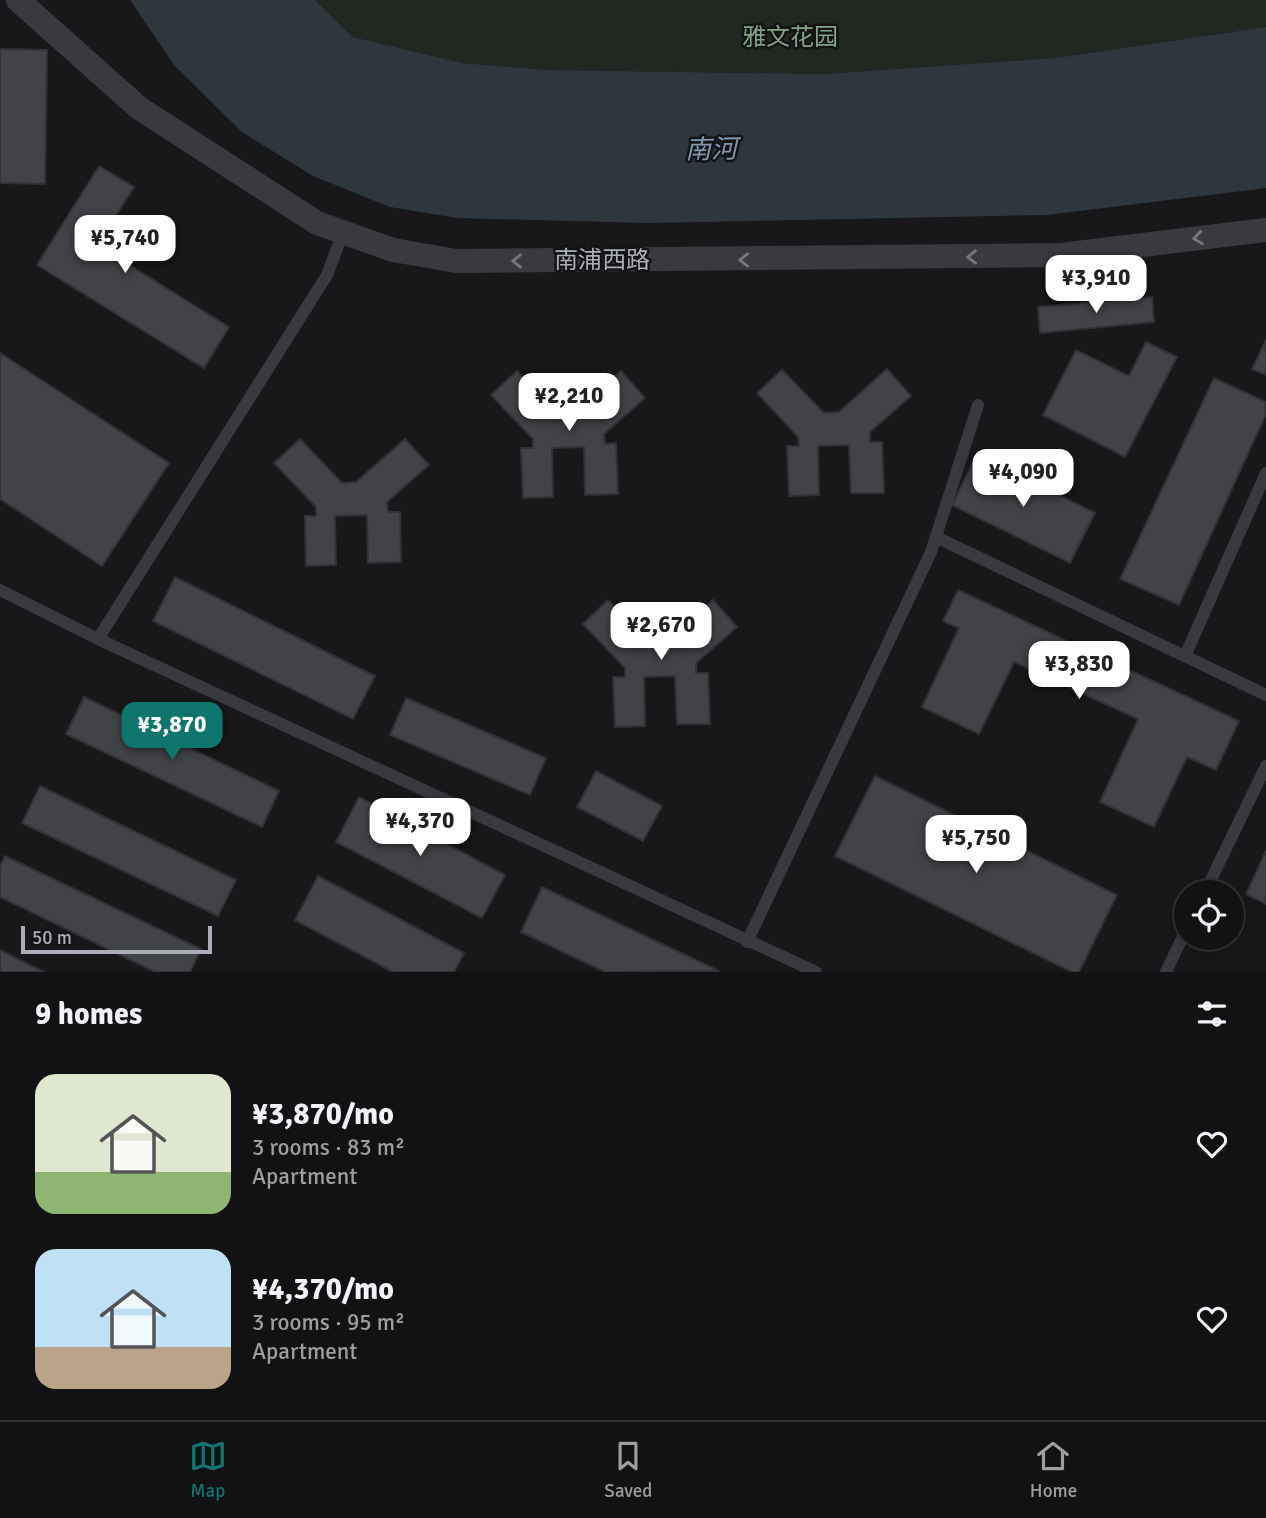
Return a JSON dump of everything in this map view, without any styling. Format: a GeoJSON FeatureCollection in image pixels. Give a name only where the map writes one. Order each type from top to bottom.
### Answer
{"type":"FeatureCollection","features":[{"type":"Feature","properties":{"kind":"street","name":"南浦西路"},"geometry":{"type":"LineString","coordinates":[[18,0],[139,108],[317,223],[393,250],[456,261],[1061,255],[1266,230]]}},
{"type":"Feature","properties":{"kind":"lane"},"geometry":{"type":"LineString","coordinates":[[98,639],[327,275],[343,233]]}},
{"type":"Feature","properties":{"kind":"lane"},"geometry":{"type":"LineString","coordinates":[[747,942],[936,537],[978,405]]}},
{"type":"Feature","properties":{"kind":"lane"},"geometry":{"type":"LineString","coordinates":[[1185,656],[1266,473]]}},
{"type":"Feature","properties":{"kind":"lane"},"geometry":{"type":"LineString","coordinates":[[936,537],[1266,695]]}},
{"type":"Feature","properties":{"kind":"lane"},"geometry":{"type":"LineString","coordinates":[[0,590],[98,639],[816,972]]}},
{"type":"Feature","properties":{"kind":"lane"},"geometry":{"type":"LineString","coordinates":[[1211,880],[1266,766]]}},
{"type":"Feature","properties":{"kind":"lane"},"geometry":{"type":"LineString","coordinates":[[1166,972],[1176,950]]}},
{"type":"Feature","properties":{"kind":"green space","name":"雅文花园"},"geometry":{"type":"Polygon","coordinates":[[[315,0],[1266,0],[1266,27],[1055,58],[824,74],[548,70],[462,63],[353,37],[315,0]]]}},
{"type":"Feature","properties":{"kind":"water","name":"南河"},"geometry":{"type":"Polygon","coordinates":[[[130,0],[315,0],[353,37],[462,63],[548,70],[824,74],[1055,58],[1266,27],[1266,188],[1047,215],[646,223],[458,218],[390,207],[313,176],[242,132],[174,65],[130,0]]]}},
{"type":"Feature","properties":{"kind":"building"},"geometry":{"type":"Polygon","coordinates":[[[0,49],[47,50],[45,184],[0,183],[0,49]]]}},
{"type":"Feature","properties":{"kind":"building"},"geometry":{"type":"Polygon","coordinates":[[[99,166],[134,187],[97,245],[229,327],[204,368],[37,265],[99,166]]]}},
{"type":"Feature","properties":{"kind":"building"},"geometry":{"type":"Polygon","coordinates":[[[1152,297],[1154,322],[1040,333],[1038,307],[1152,297]]]}},
{"type":"Feature","properties":{"kind":"building"},"geometry":{"type":"Polygon","coordinates":[[[1266,340],[1266,375],[1252,369],[1266,340]]]}},
{"type":"Feature","properties":{"kind":"building"},"geometry":{"type":"Polygon","coordinates":[[[1146,342],[1177,357],[1125,457],[1043,415],[1076,350],[1129,376],[1146,342]]]}},
{"type":"Feature","properties":{"kind":"building"},"geometry":{"type":"Polygon","coordinates":[[[0,353],[169,463],[102,566],[0,499],[0,353]]]}},
{"type":"Feature","properties":{"kind":"building"},"geometry":{"type":"Polygon","coordinates":[[[887,369],[911,396],[870,432],[870,442],[882,442],[884,493],[851,493],[849,445],[818,446],[819,495],[789,496],[787,446],[799,446],[798,437],[757,393],[782,370],[824,413],[839,412],[887,369]]]}},
{"type":"Feature","properties":{"kind":"building"},"geometry":{"type":"Polygon","coordinates":[[[517,371],[558,415],[573,414],[621,371],[645,398],[604,434],[605,444],[616,443],[618,494],[585,495],[584,447],[552,448],[553,497],[523,498],[521,448],[533,448],[533,439],[491,395],[517,371]]]}},
{"type":"Feature","properties":{"kind":"building"},"geometry":{"type":"Polygon","coordinates":[[[1214,378],[1266,402],[1266,414],[1179,605],[1120,579],[1214,378]]]}},
{"type":"Feature","properties":{"kind":"building"},"geometry":{"type":"Polygon","coordinates":[[[300,439],[342,483],[356,482],[405,439],[429,465],[387,502],[388,512],[400,512],[401,562],[368,563],[367,515],[335,516],[336,565],[306,566],[305,516],[316,516],[316,507],[274,463],[300,439]]]}},
{"type":"Feature","properties":{"kind":"building"},"geometry":{"type":"Polygon","coordinates":[[[977,454],[1095,513],[1070,563],[952,505],[977,454]]]}},
{"type":"Feature","properties":{"kind":"building"},"geometry":{"type":"Polygon","coordinates":[[[175,577],[375,676],[353,719],[153,621],[175,577]]]}},
{"type":"Feature","properties":{"kind":"building"},"geometry":{"type":"Polygon","coordinates":[[[958,590],[1239,721],[1216,770],[1187,757],[1154,827],[1100,802],[1138,719],[1014,662],[979,734],[922,707],[959,628],[943,621],[958,590]]]}},
{"type":"Feature","properties":{"kind":"building"},"geometry":{"type":"Polygon","coordinates":[[[608,600],[650,644],[665,643],[713,600],[737,627],[696,663],[696,673],[708,673],[710,724],[677,724],[675,676],[644,677],[645,726],[615,727],[613,677],[625,677],[625,668],[583,624],[608,600]]]}},
{"type":"Feature","properties":{"kind":"building"},"geometry":{"type":"Polygon","coordinates":[[[84,697],[279,791],[262,827],[66,734],[84,697]]]}},
{"type":"Feature","properties":{"kind":"building"},"geometry":{"type":"Polygon","coordinates":[[[406,698],[546,758],[530,795],[390,735],[406,698]]]}},
{"type":"Feature","properties":{"kind":"building"},"geometry":{"type":"Polygon","coordinates":[[[596,771],[662,806],[643,841],[577,807],[596,771]]]}},
{"type":"Feature","properties":{"kind":"building"},"geometry":{"type":"Polygon","coordinates":[[[875,776],[1117,895],[1079,972],[1072,972],[835,856],[875,776]]]}},
{"type":"Feature","properties":{"kind":"building"},"geometry":{"type":"Polygon","coordinates":[[[40,786],[236,880],[218,916],[22,823],[40,786]]]}},
{"type":"Feature","properties":{"kind":"building"},"geometry":{"type":"Polygon","coordinates":[[[359,797],[505,875],[482,918],[336,842],[359,797]]]}},
{"type":"Feature","properties":{"kind":"building"},"geometry":{"type":"Polygon","coordinates":[[[1266,851],[1266,904],[1246,894],[1266,851]]]}},
{"type":"Feature","properties":{"kind":"building"},"geometry":{"type":"Polygon","coordinates":[[[5,856],[201,949],[190,972],[155,972],[0,897],[0,866],[5,856]]]}},
{"type":"Feature","properties":{"kind":"building"},"geometry":{"type":"Polygon","coordinates":[[[318,876],[464,953],[454,972],[393,972],[295,920],[318,876]]]}},
{"type":"Feature","properties":{"kind":"building"},"geometry":{"type":"Polygon","coordinates":[[[542,887],[719,971],[605,972],[521,932],[542,887]]]}},
{"type":"Feature","properties":{"kind":"building"},"geometry":{"type":"Polygon","coordinates":[[[0,950],[44,972],[0,972],[0,950]]]}}]}
